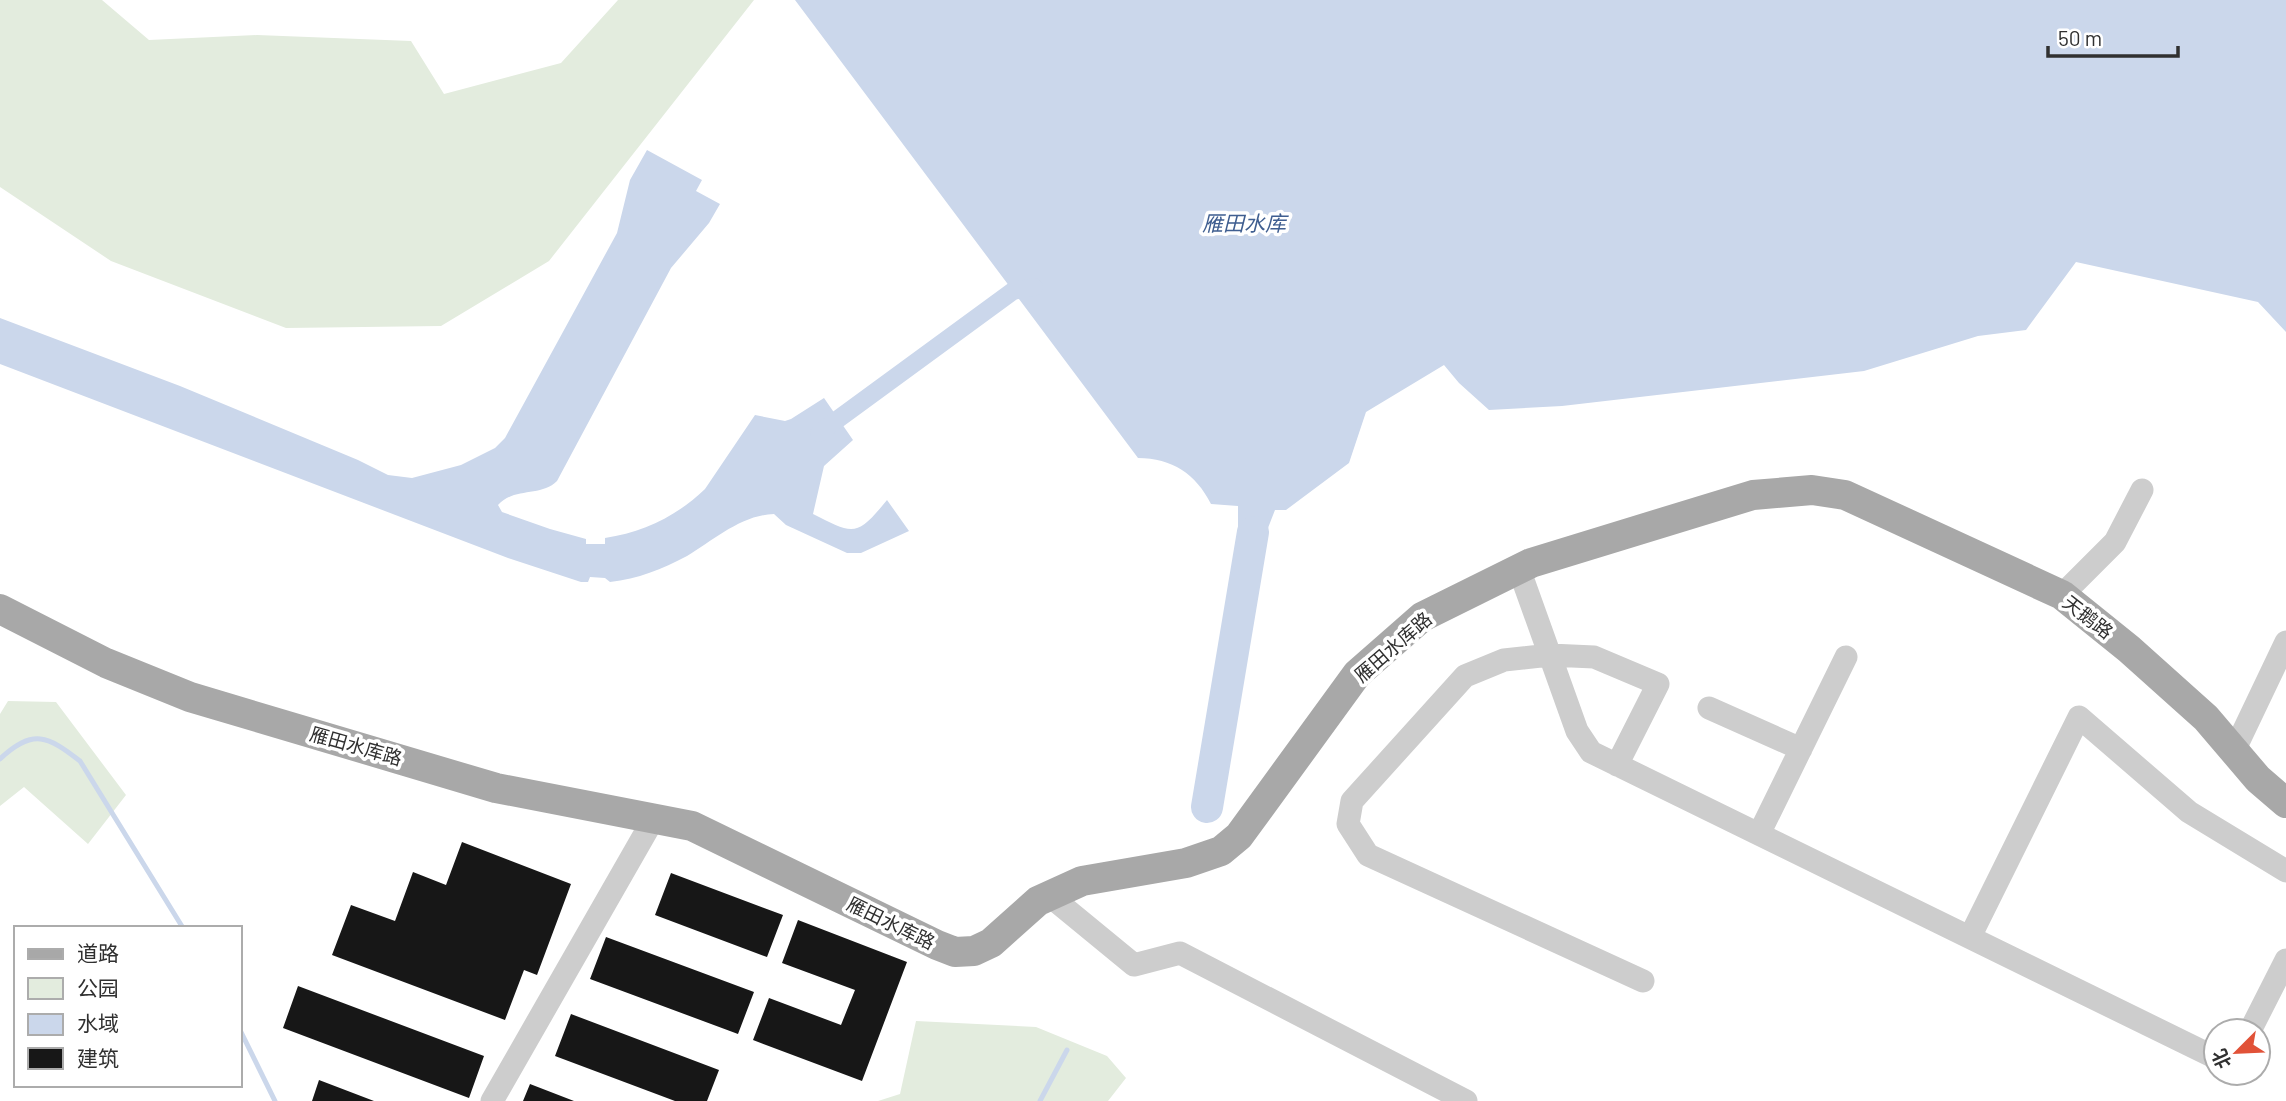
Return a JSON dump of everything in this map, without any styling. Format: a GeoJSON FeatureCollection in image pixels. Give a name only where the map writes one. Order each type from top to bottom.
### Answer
{"type":"FeatureCollection","features":[{"type":"Feature","properties":{"kind":"main road","name":"雁田水库路"},"geometry":{"type":"LineString","coordinates":[[0,609],[106,663],[190,697],[496,788],[692,826],[937,945],[955,952],[974,951],[991,943],[1038,901],[1082,881],[1186,863],[1221,851],[1239,836],[1357,674],[1422,617],[1531,563],[1752,495],[1812,490],[1845,495]]}},
{"type":"Feature","properties":{"kind":"main road","name":"天鹅路"},"geometry":{"type":"LineString","coordinates":[[1845,495],[2062,595],[2129,649],[2206,718],[2258,779],[2286,803]]}},
{"type":"Feature","properties":{"kind":"lane"},"geometry":{"type":"LineString","coordinates":[[2062,595],[2115,542],[2142,490]]}},
{"type":"Feature","properties":{"kind":"lane"},"geometry":{"type":"LineString","coordinates":[[1518,569],[1577,732],[1591,752],[2202,1051]]}},
{"type":"Feature","properties":{"kind":"lane"},"geometry":{"type":"LineString","coordinates":[[2234,751],[2286,642]]}},
{"type":"Feature","properties":{"kind":"lane"},"geometry":{"type":"LineString","coordinates":[[1617,765],[1658,684],[1594,657],[1550,655],[1504,660],[1465,676],[1352,801],[1348,824],[1368,855],[1643,981]]}},
{"type":"Feature","properties":{"kind":"lane"},"geometry":{"type":"LineString","coordinates":[[1759,834],[1846,657]]}},
{"type":"Feature","properties":{"kind":"lane"},"geometry":{"type":"LineString","coordinates":[[1709,708],[1801,749]]}},
{"type":"Feature","properties":{"kind":"lane"},"geometry":{"type":"LineString","coordinates":[[1970,937],[2079,717],[2189,812],[2286,871]]}},
{"type":"Feature","properties":{"kind":"lane"},"geometry":{"type":"LineString","coordinates":[[492,1101],[654,818]]}},
{"type":"Feature","properties":{"kind":"lane"},"geometry":{"type":"LineString","coordinates":[[1050,895],[1134,965],[1180,953],[1466,1101]]}},
{"type":"Feature","properties":{"kind":"lane"},"geometry":{"type":"LineString","coordinates":[[2257,1017],[2286,960]]}},
{"type":"Feature","properties":{"kind":"green space"},"geometry":{"type":"Polygon","coordinates":[[[0,0],[102,0],[149,40],[257,35],[411,41],[444,94],[561,63],[618,0],[754,0],[549,261],[441,326],[286,328],[111,261],[0,187],[0,0]]]}},
{"type":"Feature","properties":{"kind":"green space"},"geometry":{"type":"Polygon","coordinates":[[[8,701],[56,702],[126,795],[88,844],[24,787],[0,806],[0,714],[8,701]]]}},
{"type":"Feature","properties":{"kind":"green space"},"geometry":{"type":"Polygon","coordinates":[[[916,1021],[1036,1027],[1107,1056],[1126,1078],[1108,1101],[878,1101],[900,1094],[916,1021]]]}},
{"type":"Feature","properties":{"kind":"water","name":"雁田水库"},"geometry":{"type":"Polygon","coordinates":[[[795,0],[2286,0],[2286,332],[2258,302],[2076,262],[2026,330],[1978,336],[1864,371],[1562,406],[1489,410],[1459,383],[1444,365],[1366,412],[1349,463],[1286,510],[1275,510],[1266,533],[1238,529],[1238,506],[1211,504],[1198,484],[1182,470],[1162,461],[1138,458],[795,0]]]}},
{"type":"Feature","properties":{"kind":"water"},"geometry":{"type":"Polygon","coordinates":[[[647,150],[702,180],[696,191],[720,204],[709,223],[671,268],[557,481],[543,489],[504,499],[498,505],[502,512],[586,539],[586,544],[605,544],[605,538],[646,527],[671,515],[694,499],[705,489],[755,415],[785,421],[824,398],[853,440],[824,466],[813,514],[838,526],[854,529],[869,521],[887,500],[909,531],[861,553],[847,553],[786,525],[774,514],[762,515],[739,524],[687,556],[650,573],[610,582],[605,578],[590,577],[588,582],[581,582],[508,558],[0,364],[0,318],[180,386],[388,475],[412,478],[461,465],[495,448],[505,438],[617,233],[630,180],[647,150]]]}},
{"type":"Feature","properties":{"kind":"building"},"geometry":{"type":"Polygon","coordinates":[[[462,842],[571,884],[537,975],[524,970],[505,1020],[332,955],[351,905],[395,921],[413,872],[446,885],[462,842]]]}},
{"type":"Feature","properties":{"kind":"building"},"geometry":{"type":"Polygon","coordinates":[[[671,873],[783,915],[767,957],[655,915],[671,873]]]}},
{"type":"Feature","properties":{"kind":"building"},"geometry":{"type":"Polygon","coordinates":[[[798,920],[907,962],[862,1081],[753,1040],[769,998],[841,1025],[855,990],[782,963],[798,920]]]}},
{"type":"Feature","properties":{"kind":"building"},"geometry":{"type":"Polygon","coordinates":[[[606,937],[754,992],[738,1034],[590,979],[606,937]]]}},
{"type":"Feature","properties":{"kind":"building"},"geometry":{"type":"Polygon","coordinates":[[[298,986],[484,1056],[469,1098],[283,1028],[298,986]]]}},
{"type":"Feature","properties":{"kind":"building"},"geometry":{"type":"Polygon","coordinates":[[[571,1014],[719,1070],[707,1101],[675,1101],[555,1056],[571,1014]]]}},
{"type":"Feature","properties":{"kind":"building"},"geometry":{"type":"Polygon","coordinates":[[[319,1080],[374,1101],[312,1101],[319,1080]]]}},
{"type":"Feature","properties":{"kind":"building"},"geometry":{"type":"Polygon","coordinates":[[[530,1084],[574,1101],[523,1101],[530,1084]]]}},
{"type":"Feature","properties":{"kind":"waterway"},"geometry":{"type":"LineString","coordinates":[[819,433],[1013,291],[1034,287]]}},
{"type":"Feature","properties":{"kind":"waterway"},"geometry":{"type":"LineString","coordinates":[[1207,807],[1253,532]]}},
{"type":"Feature","properties":{"kind":"waterway"},"geometry":{"type":"LineString","coordinates":[[0,759],[22,743],[40,739],[59,746],[80,761],[182,926]]}},
{"type":"Feature","properties":{"kind":"waterway"},"geometry":{"type":"LineString","coordinates":[[242,1034],[275,1101]]}},
{"type":"Feature","properties":{"kind":"waterway"},"geometry":{"type":"LineString","coordinates":[[1040,1101],[1067,1050]]}}]}
